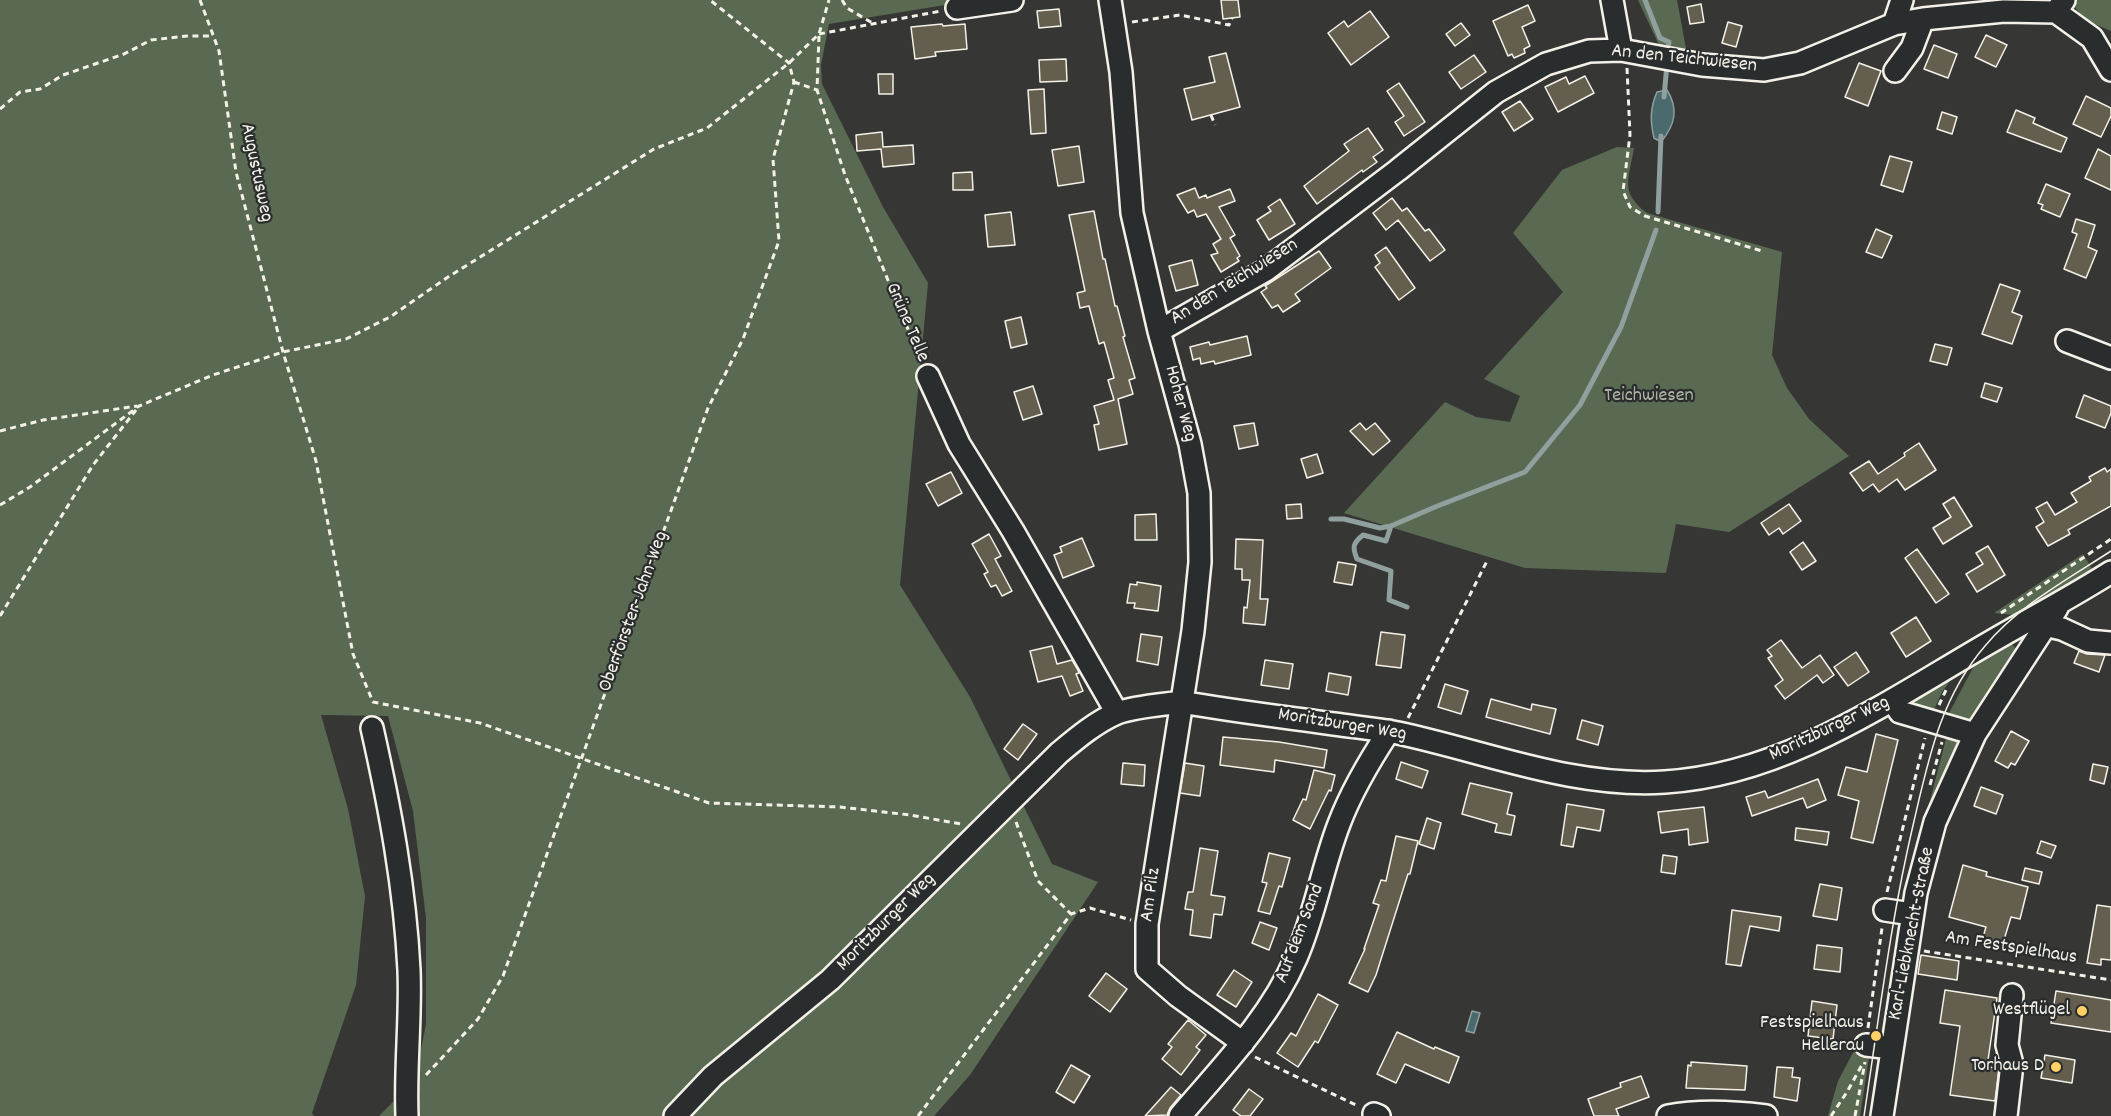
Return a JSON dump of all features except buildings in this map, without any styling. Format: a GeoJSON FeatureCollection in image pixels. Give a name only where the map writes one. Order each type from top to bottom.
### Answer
{"type":"FeatureCollection","features":[{"type":"Feature","properties":{"kind":"street"},"geometry":{"type":"LineString","coordinates":[[957,8],[1012,0]]}},
{"type":"Feature","properties":{"kind":"street","name":"Hoher Weg"},"geometry":{"type":"LineString","coordinates":[[1110,0],[1121,72],[1132,213],[1159,331],[1190,444],[1199,493],[1200,562],[1193,632],[1181,702]]}},
{"type":"Feature","properties":{"kind":"street"},"geometry":{"type":"LineString","coordinates":[[1612,0],[1621,50]]}},
{"type":"Feature","properties":{"kind":"street"},"geometry":{"type":"LineString","coordinates":[[1894,24],[1902,0]]}},
{"type":"Feature","properties":{"kind":"street"},"geometry":{"type":"LineString","coordinates":[[2060,6],[2102,39],[2111,70]]}},
{"type":"Feature","properties":{"kind":"street","name":"An den Teichwiesen"},"geometry":{"type":"LineString","coordinates":[[1159,331],[1266,270],[1496,92],[1545,64],[1588,51],[1621,50],[1702,65],[1764,70],[1800,63],[1894,24],[2004,10],[2060,6]]}},
{"type":"Feature","properties":{"kind":"street"},"geometry":{"type":"LineString","coordinates":[[1894,71],[1912,48],[1923,19]]}},
{"type":"Feature","properties":{"kind":"street"},"geometry":{"type":"LineString","coordinates":[[2067,340],[2111,358]]}},
{"type":"Feature","properties":{"kind":"street","name":"Grüne Telle"},"geometry":{"type":"LineString","coordinates":[[928,376],[959,444],[1013,531],[1117,713]]}},
{"type":"Feature","properties":{"kind":"street","name":"Moritzburger Weg"},"geometry":{"type":"LineString","coordinates":[[675,1116],[713,1076],[830,980],[1067,746],[1117,713],[1181,702],[1395,733],[1598,781],[1667,782],[1716,775],[1793,750],[1826,736],[2059,605],[2111,572]]}},
{"type":"Feature","properties":{"kind":"street","name":"Karl-Liebknecht-Straße"},"geometry":{"type":"LineString","coordinates":[[1882,1116],[1912,914],[1935,822],[1975,734],[2059,605]]}},
{"type":"Feature","properties":{"kind":"street"},"geometry":{"type":"LineString","coordinates":[[2045,625],[2062,629],[2088,641],[2111,643]]}},
{"type":"Feature","properties":{"kind":"street"},"geometry":{"type":"LineString","coordinates":[[1893,700],[1900,712],[1975,734]]}},
{"type":"Feature","properties":{"kind":"street","name":"Am Pilz"},"geometry":{"type":"LineString","coordinates":[[1181,702],[1147,924],[1147,969],[1245,1049]]}},
{"type":"Feature","properties":{"kind":"street"},"geometry":{"type":"LineString","coordinates":[[372,728],[388,799],[402,886],[409,972],[407,1110]]}},
{"type":"Feature","properties":{"kind":"street","name":"Auf dem Sand"},"geometry":{"type":"LineString","coordinates":[[1180,1116],[1245,1049],[1279,991],[1309,925],[1339,824],[1360,781],[1395,733]]}},
{"type":"Feature","properties":{"kind":"street"},"geometry":{"type":"LineString","coordinates":[[1885,910],[1912,914]]}},
{"type":"Feature","properties":{"kind":"street"},"geometry":{"type":"LineString","coordinates":[[2006,1116],[2012,1064],[2007,1046],[2012,995]]}},
{"type":"Feature","properties":{"kind":"street"},"geometry":{"type":"LineString","coordinates":[[1865,1052],[1892,1048]]}},
{"type":"Feature","properties":{"kind":"street"},"geometry":{"type":"LineString","coordinates":[[1668,1116],[1741,1113],[1766,1116]]}},
{"type":"Feature","properties":{"kind":"path","name":"Augustusweg"},"geometry":{"type":"LineString","coordinates":[[200,0],[219,51],[236,172],[283,352],[316,461],[353,654],[373,702],[480,723],[582,758]]}},
{"type":"Feature","properties":{"kind":"path"},"geometry":{"type":"LineString","coordinates":[[710,0],[789,63],[794,82],[818,90]]}},
{"type":"Feature","properties":{"kind":"path"},"geometry":{"type":"LineString","coordinates":[[0,505],[30,487],[139,406],[213,375],[283,352],[346,339],[390,317],[448,277],[645,155],[707,128],[789,63],[819,34],[829,0]]}},
{"type":"Feature","properties":{"kind":"path"},"geometry":{"type":"LineString","coordinates":[[842,0],[848,8],[873,24]]}},
{"type":"Feature","properties":{"kind":"path"},"geometry":{"type":"LineString","coordinates":[[819,34],[957,8]]}},
{"type":"Feature","properties":{"kind":"path"},"geometry":{"type":"LineString","coordinates":[[1113,22],[1133,23],[1180,15],[1229,25],[1232,18]]}},
{"type":"Feature","properties":{"kind":"path","name":"Grüne Telle"},"geometry":{"type":"LineString","coordinates":[[819,34],[818,90],[844,175],[928,376]]}},
{"type":"Feature","properties":{"kind":"path"},"geometry":{"type":"LineString","coordinates":[[0,109],[20,92],[40,89],[63,75],[124,54],[151,40],[213,36]]}},
{"type":"Feature","properties":{"kind":"path"},"geometry":{"type":"LineString","coordinates":[[1621,50],[1627,68],[1630,135],[1623,191],[1630,207],[1645,216],[1762,251]]}},
{"type":"Feature","properties":{"kind":"path","name":"Oberförster-Jahn-Weg"},"geometry":{"type":"LineString","coordinates":[[423,1078],[478,1019],[503,976],[708,408],[743,339],[779,241],[773,159],[794,82]]}},
{"type":"Feature","properties":{"kind":"path"},"geometry":{"type":"LineString","coordinates":[[1211,115],[1215,125]]}},
{"type":"Feature","properties":{"kind":"path"},"geometry":{"type":"LineString","coordinates":[[0,431],[43,420],[139,406]]}},
{"type":"Feature","properties":{"kind":"path"},"geometry":{"type":"LineString","coordinates":[[0,616],[93,465],[139,406]]}},
{"type":"Feature","properties":{"kind":"path"},"geometry":{"type":"LineString","coordinates":[[1998,615],[2111,539]]}},
{"type":"Feature","properties":{"kind":"path"},"geometry":{"type":"LineString","coordinates":[[1395,733],[1487,561]]}},
{"type":"Feature","properties":{"kind":"path"},"geometry":{"type":"LineString","coordinates":[[1935,716],[1948,687]]}},
{"type":"Feature","properties":{"kind":"path"},"geometry":{"type":"LineString","coordinates":[[1927,795],[1945,732]]}},
{"type":"Feature","properties":{"kind":"path"},"geometry":{"type":"LineString","coordinates":[[582,758],[709,803],[840,807],[910,815],[982,828]]}},
{"type":"Feature","properties":{"kind":"path"},"geometry":{"type":"LineString","coordinates":[[1009,803],[1038,881],[1071,914]]}},
{"type":"Feature","properties":{"kind":"path"},"geometry":{"type":"LineString","coordinates":[[918,1116],[1071,914],[1090,908],[1147,924]]}},
{"type":"Feature","properties":{"kind":"path","name":"Am Festspielhaus"},"geometry":{"type":"LineString","coordinates":[[1907,949],[2111,980]]}},
{"type":"Feature","properties":{"kind":"path"},"geometry":{"type":"LineString","coordinates":[[1245,1049],[1376,1115]]}},
{"type":"Feature","properties":{"kind":"path"},"geometry":{"type":"LineString","coordinates":[[1831,1116],[1847,1092],[1865,1052]]}},
{"type":"Feature","properties":{"kind":"green space"},"geometry":{"type":"Polygon","coordinates":[[[0,0],[975,0],[829,24],[821,65],[822,84],[883,207],[928,283],[900,585],[970,697],[1052,864],[1098,882],[970,1075],[934,1116],[379,1116],[415,1080],[426,1024],[426,918],[413,811],[388,716],[321,715],[348,809],[365,896],[356,985],[312,1113],[314,1116],[0,1116],[0,0]]]}},
{"type":"Feature","properties":{"kind":"green space"},"geometry":{"type":"Polygon","coordinates":[[[1638,0],[1677,0],[1687,54],[1660,47],[1638,0]]]}},
{"type":"Feature","properties":{"kind":"green space"},"geometry":{"type":"Polygon","coordinates":[[[2077,0],[2111,0],[2111,31],[2083,19],[2075,7],[2077,0]]]}},
{"type":"Feature","properties":{"kind":"green space","name":"Teichwiesen"},"geometry":{"type":"Polygon","coordinates":[[[1617,147],[1634,148],[1628,184],[1629,191],[1632,198],[1647,213],[1782,252],[1772,355],[1787,388],[1809,419],[1849,456],[1729,532],[1676,524],[1666,573],[1525,568],[1344,513],[1445,402],[1476,417],[1510,422],[1520,396],[1484,379],[1563,292],[1513,233],[1562,170],[1617,147]]]}},
{"type":"Feature","properties":{"kind":"green space"},"geometry":{"type":"Polygon","coordinates":[[[2083,554],[2094,572],[2025,616],[1994,613],[2083,554]]]}},
{"type":"Feature","properties":{"kind":"green space"},"geometry":{"type":"Polygon","coordinates":[[[2009,642],[2019,651],[1973,723],[1947,717],[1976,662],[2009,642]]]}},
{"type":"Feature","properties":{"kind":"green space"},"geometry":{"type":"Polygon","coordinates":[[[1955,674],[1942,692],[1932,714],[1913,706],[1915,699],[1955,674]]]}},
{"type":"Feature","properties":{"kind":"green space"},"geometry":{"type":"Polygon","coordinates":[[[1947,735],[1957,740],[1960,746],[1924,824],[1947,735]]]}},
{"type":"Feature","properties":{"kind":"green space"},"geometry":{"type":"Polygon","coordinates":[[[1855,1049],[1870,1051],[1860,1116],[1828,1116],[1838,1081],[1855,1049]]]}},
{"type":"Feature","properties":{"kind":"water"},"geometry":{"type":"Polygon","coordinates":[[[1667,90],[1673,104],[1674,117],[1670,129],[1661,142],[1654,138],[1652,109],[1657,92],[1667,90]]]}},
{"type":"Feature","properties":{"kind":"water"},"geometry":{"type":"Polygon","coordinates":[[[1472,1011],[1480,1013],[1474,1033],[1466,1031],[1472,1011]]]}},
{"type":"Feature","properties":{"kind":"waterway"},"geometry":{"type":"LineString","coordinates":[[1645,0],[1660,38],[1669,42],[1668,50]]}},
{"type":"Feature","properties":{"kind":"waterway"},"geometry":{"type":"LineString","coordinates":[[1664,97],[1667,64]]}},
{"type":"Feature","properties":{"kind":"waterway"},"geometry":{"type":"LineString","coordinates":[[1658,212],[1661,136]]}},
{"type":"Feature","properties":{"kind":"waterway"},"geometry":{"type":"LineString","coordinates":[[1331,519],[1344,519],[1380,528],[1391,526],[1525,472],[1580,405],[1621,327],[1656,230]]}},
{"type":"Feature","properties":{"kind":"waterway"},"geometry":{"type":"LineString","coordinates":[[1391,526],[1386,541],[1363,535],[1355,543],[1354,551],[1357,559],[1391,571],[1389,600],[1407,607]]}},
{"type":"Feature","properties":{"kind":"tram line"},"geometry":{"type":"LineString","coordinates":[[1864,1116],[1886,968],[1906,857],[1931,751],[1947,707],[1970,666],[1998,632],[2044,594],[2111,551]]}},
{"type":"Feature","properties":{"kind":"place","name":"Westflügel"},"geometry":{"type":"Point","coordinates":[2082,1011]}},
{"type":"Feature","properties":{"kind":"place","name":"Festspielhaus Hellerau"},"geometry":{"type":"Point","coordinates":[1876,1036]}},
{"type":"Feature","properties":{"kind":"place","name":"Torhaus D"},"geometry":{"type":"Point","coordinates":[2056,1067]}}]}
